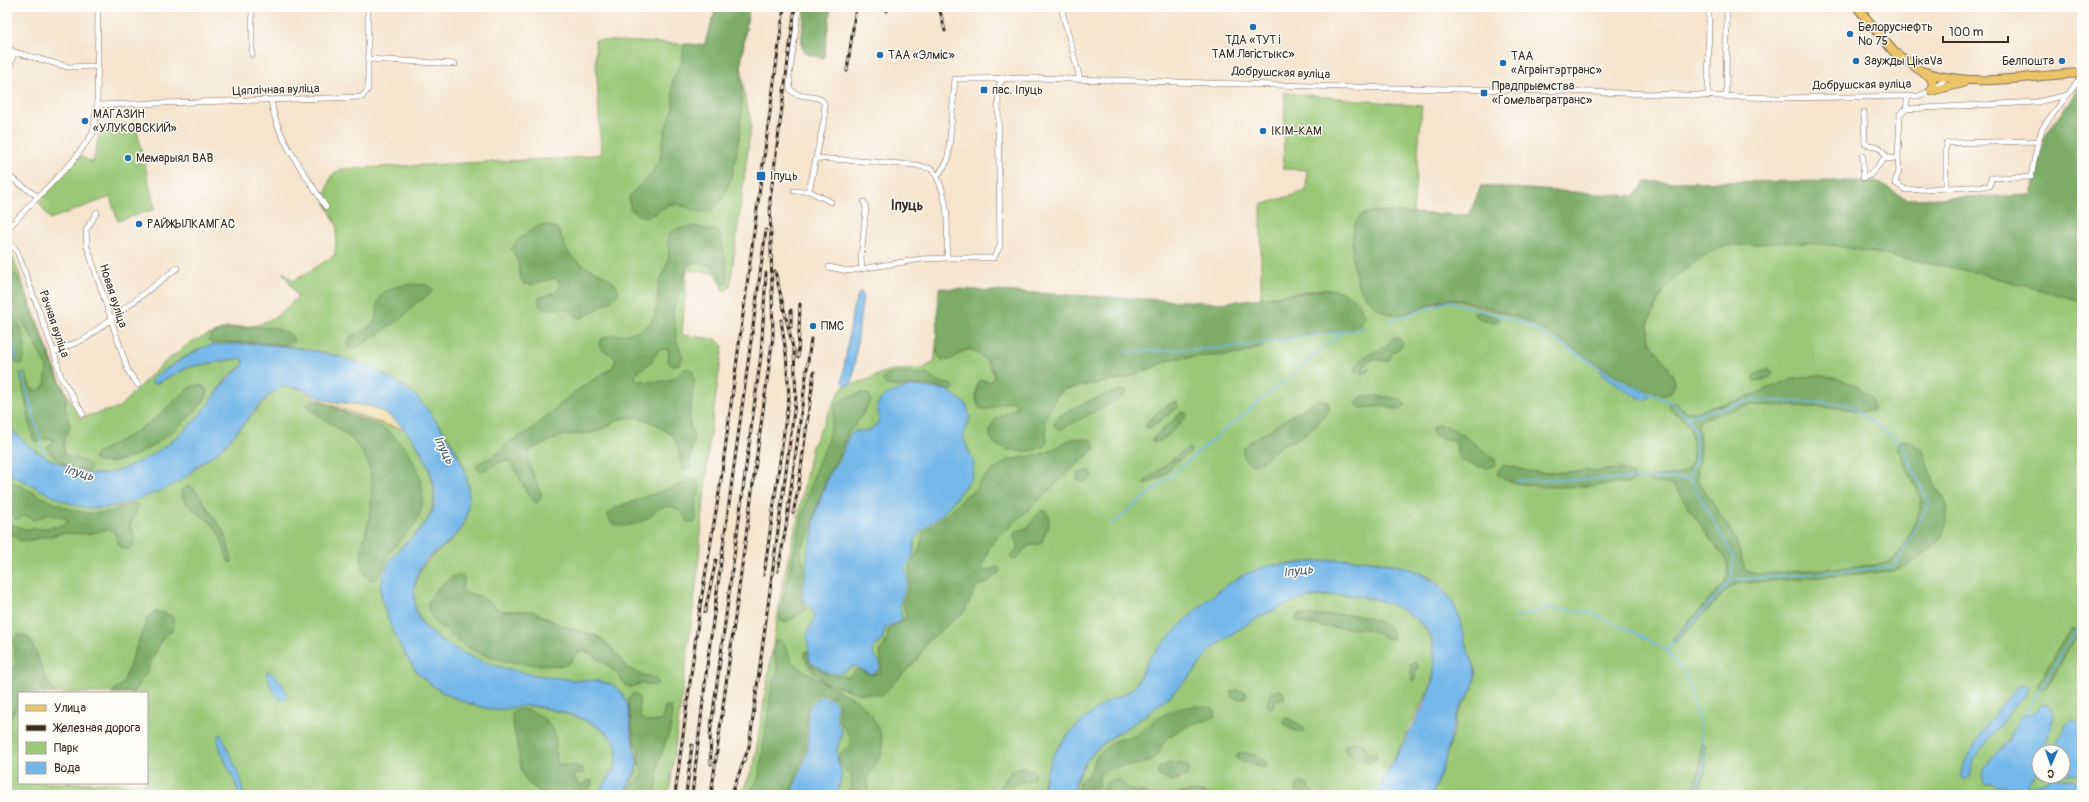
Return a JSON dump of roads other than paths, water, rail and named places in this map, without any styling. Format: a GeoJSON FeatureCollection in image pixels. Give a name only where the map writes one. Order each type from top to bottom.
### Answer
{"type":"FeatureCollection","features":[{"type":"Feature","properties":{"kind":"main road"},"geometry":{"type":"LineString","coordinates":[[1857,7],[1891,48],[1931,78],[1933,83],[1931,91]]}},
{"type":"Feature","properties":{"kind":"main road"},"geometry":{"type":"LineString","coordinates":[[1925,72],[1945,79],[1975,82]]}},
{"type":"Feature","properties":{"kind":"main road"},"geometry":{"type":"LineString","coordinates":[[1931,91],[1943,87],[1975,82],[2082,73]]}},
{"type":"Feature","properties":{"kind":"street"},"geometry":{"type":"LineString","coordinates":[[7,229],[73,161],[91,138],[98,105],[98,7]]}},
{"type":"Feature","properties":{"kind":"street"},"geometry":{"type":"LineString","coordinates":[[252,7],[252,55]]}},
{"type":"Feature","properties":{"kind":"street","name":"Цяплічная вуліца"},"geometry":{"type":"LineString","coordinates":[[98,105],[362,97],[368,89],[368,7]]}},
{"type":"Feature","properties":{"kind":"street"},"geometry":{"type":"LineString","coordinates":[[799,7],[789,76],[790,89],[796,95],[821,99],[824,102],[825,116],[817,158],[813,165],[809,191]]}},
{"type":"Feature","properties":{"kind":"street"},"geometry":{"type":"LineString","coordinates":[[1061,7],[1080,79]]}},
{"type":"Feature","properties":{"kind":"street"},"geometry":{"type":"LineString","coordinates":[[1708,96],[1709,7]]}},
{"type":"Feature","properties":{"kind":"street"},"geometry":{"type":"LineString","coordinates":[[1726,97],[1727,7]]}},
{"type":"Feature","properties":{"kind":"street"},"geometry":{"type":"LineString","coordinates":[[7,47],[14,52],[58,65],[79,68],[98,66]]}},
{"type":"Feature","properties":{"kind":"street"},"geometry":{"type":"LineString","coordinates":[[7,75],[14,52]]}},
{"type":"Feature","properties":{"kind":"street"},"geometry":{"type":"LineString","coordinates":[[368,59],[455,64]]}},
{"type":"Feature","properties":{"kind":"street"},"geometry":{"type":"LineString","coordinates":[[2067,95],[2037,102],[1906,109],[1900,114],[1898,158],[1899,171],[1895,183],[1906,190],[1990,186],[1991,178],[2031,177],[2038,141],[2043,128],[2082,76]]}},
{"type":"Feature","properties":{"kind":"street"},"geometry":{"type":"LineString","coordinates":[[829,267],[848,271],[922,259],[994,258],[998,254],[1000,246],[1001,219],[998,92],[1000,83],[1005,78]]}},
{"type":"Feature","properties":{"kind":"street","name":"Добрушская вуліца"},"geometry":{"type":"LineString","coordinates":[[937,177],[948,160],[954,79],[1080,79],[1726,97],[1908,96],[1925,94],[1945,79]]}},
{"type":"Feature","properties":{"kind":"street"},"geometry":{"type":"LineString","coordinates":[[1906,109],[1908,96]]}},
{"type":"Feature","properties":{"kind":"street"},"geometry":{"type":"LineString","coordinates":[[271,100],[273,114],[289,148],[326,207]]}},
{"type":"Feature","properties":{"kind":"street"},"geometry":{"type":"LineString","coordinates":[[1864,112],[1865,144],[1878,147],[1888,158]]}},
{"type":"Feature","properties":{"kind":"street"},"geometry":{"type":"LineString","coordinates":[[1946,187],[1946,143],[2038,141]]}},
{"type":"Feature","properties":{"kind":"street"},"geometry":{"type":"LineString","coordinates":[[1863,156],[1863,178],[1870,175],[1884,159],[1898,158]]}},
{"type":"Feature","properties":{"kind":"street"},"geometry":{"type":"LineString","coordinates":[[817,158],[922,166],[932,169],[937,177],[948,208],[947,258]]}},
{"type":"Feature","properties":{"kind":"street"},"geometry":{"type":"LineString","coordinates":[[7,175],[38,196]]}},
{"type":"Feature","properties":{"kind":"street"},"geometry":{"type":"LineString","coordinates":[[794,191],[809,191],[831,202]]}},
{"type":"Feature","properties":{"kind":"street"},"geometry":{"type":"LineString","coordinates":[[862,269],[861,259],[866,208],[864,202]]}},
{"type":"Feature","properties":{"kind":"street","name":"Новая вуліца"},"geometry":{"type":"LineString","coordinates":[[97,212],[86,230],[87,246],[128,372],[138,385]]}},
{"type":"Feature","properties":{"kind":"street","name":"Рачная вуліца"},"geometry":{"type":"LineString","coordinates":[[7,241],[17,250],[54,352],[61,377],[83,414]]}},
{"type":"Feature","properties":{"kind":"street"},"geometry":{"type":"LineString","coordinates":[[54,352],[85,339],[110,318],[177,268]]}},
{"type":"Feature","properties":{"kind":"water"},"geometry":{"type":"Polygon","coordinates":[[[860,291],[863,294],[853,379],[851,384],[845,385],[842,381],[853,308],[860,291]]]}},
{"type":"Feature","properties":{"kind":"water"},"geometry":{"type":"Polygon","coordinates":[[[256,344],[304,349],[352,361],[395,381],[413,394],[431,414],[453,446],[462,464],[468,483],[469,504],[467,514],[458,533],[428,558],[418,573],[414,595],[418,617],[427,629],[442,641],[474,658],[510,670],[547,677],[600,681],[612,685],[618,689],[625,698],[627,704],[637,760],[637,766],[633,777],[622,795],[595,795],[607,780],[616,763],[617,751],[613,741],[606,732],[582,719],[541,707],[526,706],[491,709],[462,701],[434,687],[426,681],[407,658],[389,622],[382,600],[381,582],[385,569],[392,558],[419,531],[428,519],[432,512],[435,497],[433,482],[428,465],[420,450],[397,422],[384,412],[371,406],[326,400],[306,390],[297,388],[285,387],[278,389],[257,407],[220,450],[201,463],[181,480],[148,496],[110,507],[91,508],[69,503],[7,473],[7,429],[18,435],[38,453],[83,472],[98,474],[113,472],[129,467],[145,459],[187,428],[203,411],[229,378],[243,366],[244,361],[240,358],[189,367],[155,384],[152,384],[152,380],[158,374],[201,348],[213,345],[256,344]]]}},
{"type":"Feature","properties":{"kind":"water"},"geometry":{"type":"Polygon","coordinates":[[[1600,370],[1648,394],[1650,397],[1646,400],[1636,396],[1600,372],[1600,370]]]}},
{"type":"Feature","properties":{"kind":"water"},"geometry":{"type":"Polygon","coordinates":[[[915,386],[947,390],[966,404],[970,417],[963,438],[974,463],[972,477],[943,514],[920,532],[915,540],[913,555],[906,569],[908,581],[900,604],[902,620],[885,629],[882,641],[873,648],[873,653],[880,663],[879,670],[872,674],[856,666],[839,674],[826,672],[810,662],[807,635],[815,617],[813,610],[804,602],[802,595],[806,574],[808,549],[814,530],[815,515],[830,472],[840,459],[849,435],[855,431],[869,431],[878,422],[879,417],[877,405],[883,397],[899,390],[915,386]]]}},
{"type":"Feature","properties":{"kind":"water"},"geometry":{"type":"Polygon","coordinates":[[[1349,559],[1396,565],[1424,575],[1447,595],[1456,609],[1466,646],[1474,664],[1475,679],[1472,689],[1460,707],[1456,717],[1443,766],[1432,795],[1378,795],[1383,780],[1420,712],[1431,685],[1434,673],[1434,657],[1433,646],[1428,631],[1410,615],[1380,601],[1347,595],[1330,595],[1313,597],[1281,607],[1236,632],[1211,650],[1190,676],[1161,703],[1107,741],[1092,754],[1079,773],[1075,785],[1076,795],[1044,795],[1048,767],[1054,754],[1063,741],[1095,710],[1131,690],[1138,682],[1153,654],[1176,629],[1216,593],[1246,574],[1265,567],[1273,565],[1349,559]]]}},
{"type":"Feature","properties":{"kind":"water"},"geometry":{"type":"Polygon","coordinates":[[[267,671],[277,677],[283,685],[288,696],[286,699],[281,699],[275,694],[266,674],[267,671]]]}},
{"type":"Feature","properties":{"kind":"water"},"geometry":{"type":"Polygon","coordinates":[[[2022,685],[2027,687],[2027,691],[1979,752],[1974,761],[1970,777],[1964,780],[1961,776],[1962,768],[1976,742],[2006,699],[2022,685]]]}},
{"type":"Feature","properties":{"kind":"water"},"geometry":{"type":"Polygon","coordinates":[[[823,696],[834,700],[836,703],[837,720],[842,732],[837,750],[837,757],[842,774],[837,795],[791,795],[805,760],[808,748],[808,718],[811,704],[816,699],[823,696]]]}},
{"type":"Feature","properties":{"kind":"water"},"geometry":{"type":"Polygon","coordinates":[[[2043,704],[2052,707],[2054,716],[2045,744],[2031,744],[2031,778],[2026,784],[2071,784],[2071,779],[2073,779],[2082,786],[2082,795],[2008,795],[2018,790],[2019,787],[1999,787],[1990,783],[1984,783],[1982,781],[1983,769],[2007,742],[2012,730],[2020,719],[2024,715],[2033,713],[2043,704]]]}},
{"type":"Feature","properties":{"kind":"water"},"geometry":{"type":"Polygon","coordinates":[[[2072,721],[2077,722],[2082,728],[2082,774],[2071,774],[2071,744],[2056,744],[2066,725],[2072,721]]]}},
{"type":"Feature","properties":{"kind":"water"},"geometry":{"type":"Polygon","coordinates":[[[221,734],[241,779],[243,795],[239,795],[221,750],[218,736],[221,734]]]}},
{"type":"Feature","properties":{"kind":"waterway"},"geometry":{"type":"LineString","coordinates":[[1390,321],[1449,301],[1527,324],[1623,382],[1672,403],[1687,417],[1696,432],[1696,459],[1689,478]]}},
{"type":"Feature","properties":{"kind":"waterway"},"geometry":{"type":"LineString","coordinates":[[7,317],[17,361]]}},
{"type":"Feature","properties":{"kind":"waterway"},"geometry":{"type":"LineString","coordinates":[[1125,352],[1226,348],[1365,328]]}},
{"type":"Feature","properties":{"kind":"waterway"},"geometry":{"type":"LineString","coordinates":[[1111,525],[1341,333]]}},
{"type":"Feature","properties":{"kind":"waterway"},"geometry":{"type":"LineString","coordinates":[[22,374],[45,457]]}},
{"type":"Feature","properties":{"kind":"waterway"},"geometry":{"type":"LineString","coordinates":[[1666,650],[1732,580],[1894,567],[1929,504],[1902,444],[1848,404],[1753,400],[1687,417]]}},
{"type":"Feature","properties":{"kind":"waterway"},"geometry":{"type":"LineString","coordinates":[[1517,480],[1689,478],[1733,556],[1732,579]]}},
{"type":"Feature","properties":{"kind":"waterway"},"geometry":{"type":"LineString","coordinates":[[1514,618],[1548,608],[1589,612],[1640,635],[1666,650],[1687,676],[1698,718],[1705,760],[1696,795]]}},
{"type":"Feature","properties":{"kind":"waterway"},"geometry":{"type":"LineString","coordinates":[[2024,715],[2082,621]]}},
{"type":"Feature","properties":{"kind":"railway"},"geometry":{"type":"LineString","coordinates":[[675,795],[700,607],[720,487],[784,7]]}},
{"type":"Feature","properties":{"kind":"railway"},"geometry":{"type":"LineString","coordinates":[[711,795],[773,336],[770,200],[795,7]]}},
{"type":"Feature","properties":{"kind":"railway"},"geometry":{"type":"LineString","coordinates":[[847,71],[856,7]]}},
{"type":"Feature","properties":{"kind":"railway"},"geometry":{"type":"LineString","coordinates":[[939,7],[945,31]]}},
{"type":"Feature","properties":{"kind":"railway"},"geometry":{"type":"LineString","coordinates":[[692,795],[708,658],[766,230]]}},
{"type":"Feature","properties":{"kind":"railway"},"geometry":{"type":"LineString","coordinates":[[731,795],[749,747],[796,396],[794,352],[775,271]]}},
{"type":"Feature","properties":{"kind":"railway"},"geometry":{"type":"LineString","coordinates":[[711,764],[710,735],[761,355],[766,273]]}},
{"type":"Feature","properties":{"kind":"railway"},"geometry":{"type":"LineString","coordinates":[[798,357],[800,304]]}},
{"type":"Feature","properties":{"kind":"railway"},"geometry":{"type":"LineString","coordinates":[[791,310],[791,327]]}},
{"type":"Feature","properties":{"kind":"railway"},"geometry":{"type":"LineString","coordinates":[[764,575],[789,396],[786,353],[781,320]]}},
{"type":"Feature","properties":{"kind":"railway"},"geometry":{"type":"LineString","coordinates":[[778,571],[786,526],[811,339]]}},
{"type":"Feature","properties":{"kind":"railway"},"geometry":{"type":"LineString","coordinates":[[793,513],[798,490],[814,372]]}},
{"type":"Feature","properties":{"kind":"railway"},"geometry":{"type":"LineString","coordinates":[[705,612],[716,560]]}},
{"type":"Feature","properties":{"kind":"railway"},"geometry":{"type":"LineString","coordinates":[[686,795],[692,745]]}},
{"type":"Feature","properties":{"kind":"place","name":"ТДА «ТУТ і ТАМ Лагістыкс»"},"geometry":{"type":"Point","coordinates":[1253,27]}},
{"type":"Feature","properties":{"kind":"place","name":"Белоруснефть № 75"},"geometry":{"type":"Point","coordinates":[1850,34]}},
{"type":"Feature","properties":{"kind":"place","name":"ТАА «Элміс»"},"geometry":{"type":"Point","coordinates":[880,55]}},
{"type":"Feature","properties":{"kind":"place","name":"Заужды ЦікаVа"},"geometry":{"type":"Point","coordinates":[1856,61]}},
{"type":"Feature","properties":{"kind":"place","name":"Белпошта"},"geometry":{"type":"Point","coordinates":[2062,61]}},
{"type":"Feature","properties":{"kind":"place","name":"ТАА «Аграінтэртранс»"},"geometry":{"type":"Point","coordinates":[1503,63]}},
{"type":"Feature","properties":{"kind":"place","name":"пас. Іпуць"},"geometry":{"type":"Point","coordinates":[984,90]}},
{"type":"Feature","properties":{"kind":"place","name":"Прадпрыемства «Гомельагратранс»"},"geometry":{"type":"Point","coordinates":[1484,93]}},
{"type":"Feature","properties":{"kind":"place","name":"МАГАЗИН «УЛУКОВСКИЙ»"},"geometry":{"type":"Point","coordinates":[85,121]}},
{"type":"Feature","properties":{"kind":"place","name":"ІКІМ-КАМ"},"geometry":{"type":"Point","coordinates":[1263,131]}},
{"type":"Feature","properties":{"kind":"place","name":"Мемарыял ВАВ"},"geometry":{"type":"Point","coordinates":[128,158]}},
{"type":"Feature","properties":{"kind":"place","name":"Іпуць"},"geometry":{"type":"Point","coordinates":[761,176]}},
{"type":"Feature","properties":{"kind":"place","name":"РАЙЖЫЛКАМГАС"},"geometry":{"type":"Point","coordinates":[139,224]}},
{"type":"Feature","properties":{"kind":"place","name":"ПМС"},"geometry":{"type":"Point","coordinates":[813,326]}},
{"type":"Feature","properties":{"kind":"district","name":"Іпуць"},"geometry":{"type":"Point","coordinates":[907,205]}}]}
